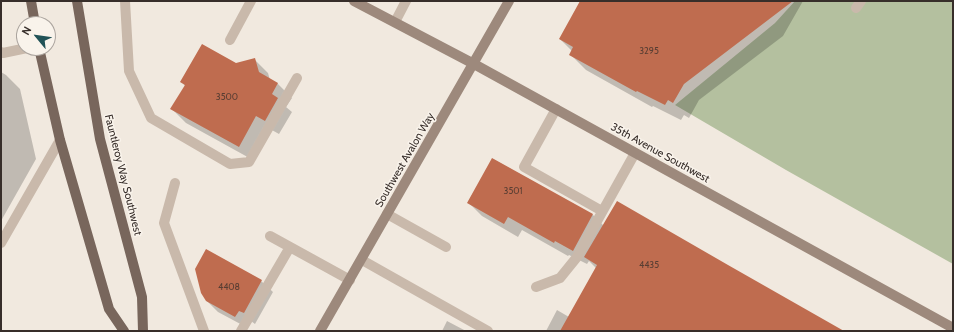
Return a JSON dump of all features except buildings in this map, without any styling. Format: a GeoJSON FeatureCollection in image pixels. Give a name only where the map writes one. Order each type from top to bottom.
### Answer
{"type":"FeatureCollection","features":[{"type":"Feature","properties":{"kind":"main road"},"geometry":{"type":"LineString","coordinates":[[31,1],[34,16]]}},
{"type":"Feature","properties":{"kind":"main road","name":"Fauntleroy Way Southwest"},"geometry":{"type":"LineString","coordinates":[[77,1],[100,140],[142,297],[143,331]]}},
{"type":"Feature","properties":{"kind":"main road","name":"35th Avenue Southwest"},"geometry":{"type":"LineString","coordinates":[[354,1],[474,64],[953,328]]}},
{"type":"Feature","properties":{"kind":"main road","name":"Southwest Avalon Way"},"geometry":{"type":"LineString","coordinates":[[320,331],[509,1]]}},
{"type":"Feature","properties":{"kind":"main road"},"geometry":{"type":"LineString","coordinates":[[41,56],[60,140],[109,309],[124,331]]}},
{"type":"Feature","properties":{"kind":"street"},"geometry":{"type":"LineString","coordinates":[[125,1],[129,71],[151,118],[230,164],[248,162],[298,78]]}},
{"type":"Feature","properties":{"kind":"street"},"geometry":{"type":"LineString","coordinates":[[230,40],[251,1]]}},
{"type":"Feature","properties":{"kind":"street"},"geometry":{"type":"LineString","coordinates":[[395,22],[406,1]]}},
{"type":"Feature","properties":{"kind":"street"},"geometry":{"type":"LineString","coordinates":[[1,52],[3,53],[16,50]]}},
{"type":"Feature","properties":{"kind":"street"},"geometry":{"type":"LineString","coordinates":[[556,110],[524,168],[602,211]]}},
{"type":"Feature","properties":{"kind":"street"},"geometry":{"type":"LineString","coordinates":[[1,243],[60,140]]}},
{"type":"Feature","properties":{"kind":"street"},"geometry":{"type":"LineString","coordinates":[[536,287],[560,278],[577,257],[635,153]]}},
{"type":"Feature","properties":{"kind":"street"},"geometry":{"type":"LineString","coordinates":[[175,183],[164,223],[204,331]]}},
{"type":"Feature","properties":{"kind":"street"},"geometry":{"type":"LineString","coordinates":[[387,214],[446,247]]}},
{"type":"Feature","properties":{"kind":"street"},"geometry":{"type":"LineString","coordinates":[[270,236],[350,280]]}},
{"type":"Feature","properties":{"kind":"street"},"geometry":{"type":"LineString","coordinates":[[241,331],[290,247]]}},
{"type":"Feature","properties":{"kind":"street"},"geometry":{"type":"LineString","coordinates":[[362,260],[488,331]]}},
{"type":"Feature","properties":{"kind":"green space"},"geometry":{"type":"Polygon","coordinates":[[[795,1],[953,1],[953,264],[786,170],[675,105],[775,23],[795,1]]]}}]}
